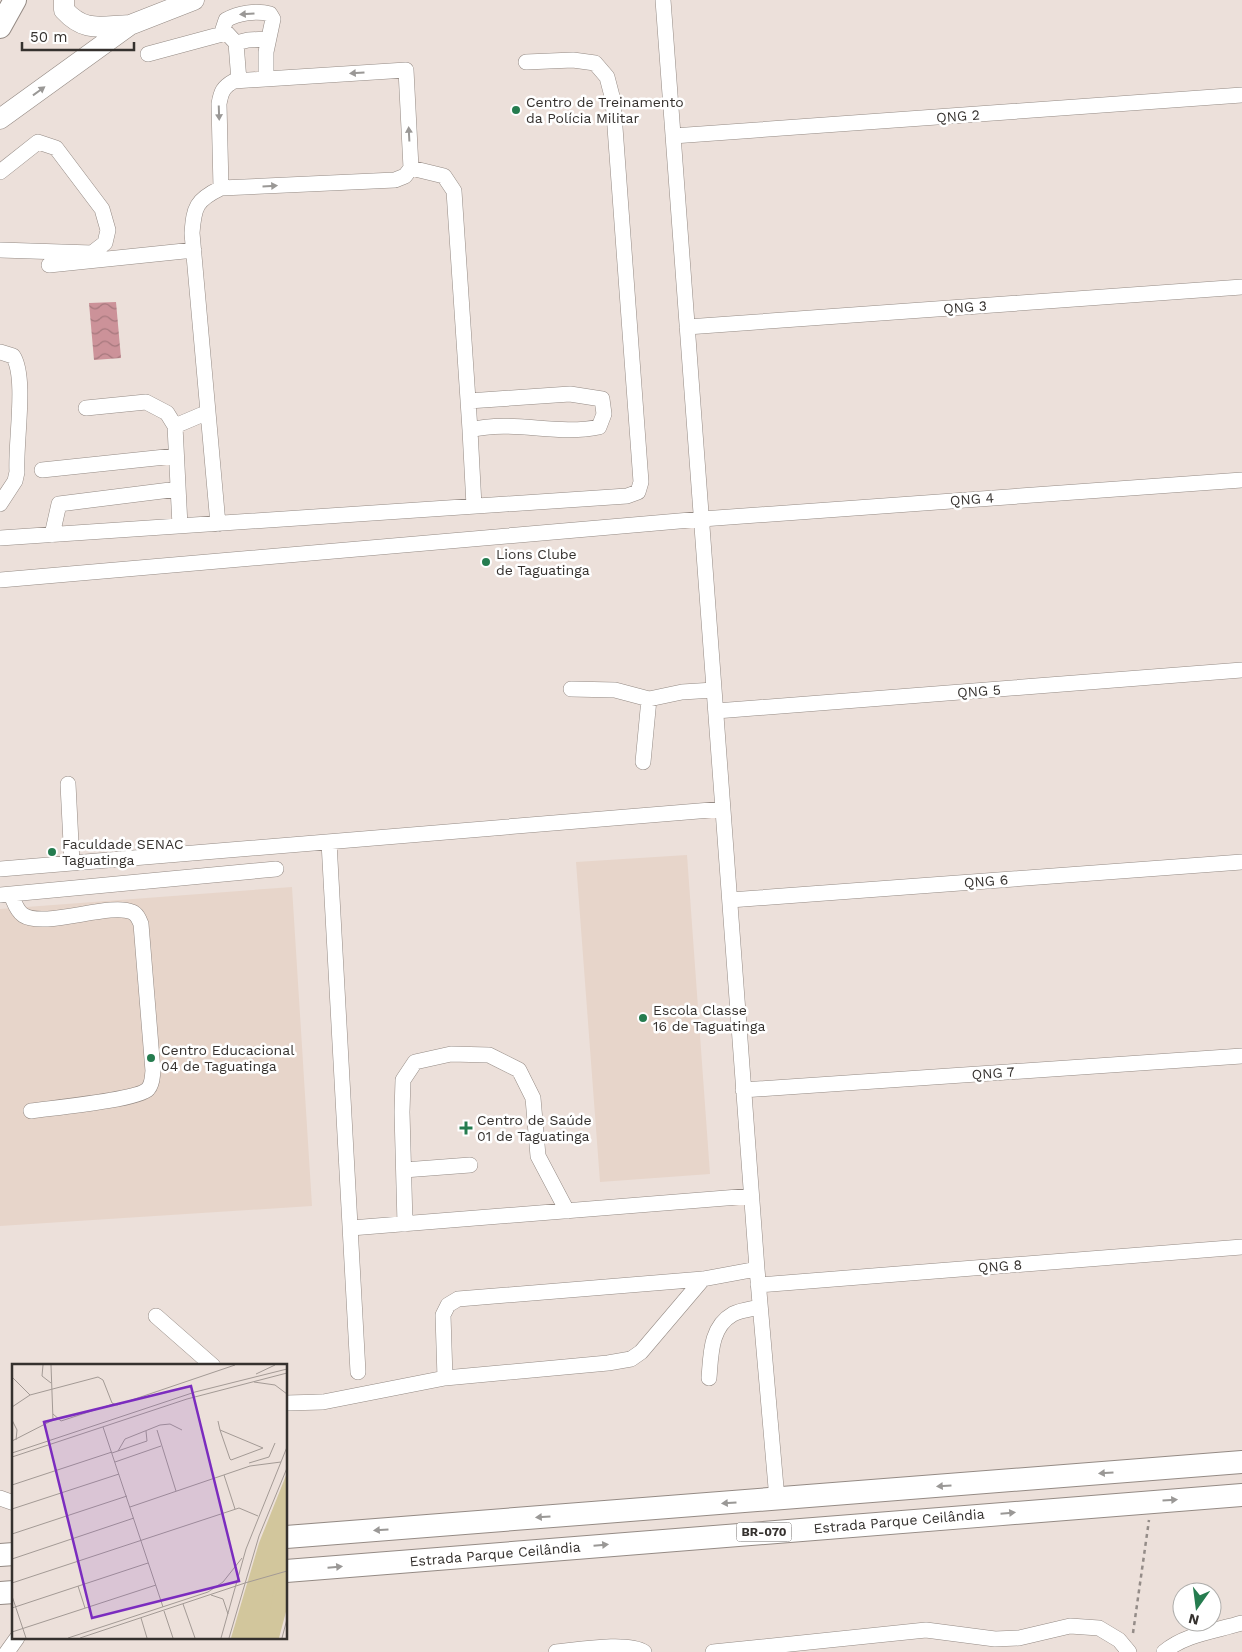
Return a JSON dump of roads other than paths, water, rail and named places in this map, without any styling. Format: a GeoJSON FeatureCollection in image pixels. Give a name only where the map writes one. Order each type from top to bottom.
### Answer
{"type":"FeatureCollection","features":[{"type":"Feature","properties":{"kind":"highway"},"geometry":{"type":"LineString","coordinates":[[0,27],[15,0]]}},
{"type":"Feature","properties":{"kind":"highway","name":"BR-070"},"geometry":{"type":"LineString","coordinates":[[288,1537],[1242,1462]]}},
{"type":"Feature","properties":{"kind":"highway","name":"Estrada Parque Ceilândia"},"geometry":{"type":"LineString","coordinates":[[288,1571],[1242,1495]]}},
{"type":"Feature","properties":{"kind":"main road"},"geometry":{"type":"LineString","coordinates":[[64,0],[64,10],[76,22],[94,26],[130,25]]}},
{"type":"Feature","properties":{"kind":"main road"},"geometry":{"type":"LineString","coordinates":[[0,119],[130,25],[194,0]]}},
{"type":"Feature","properties":{"kind":"street"},"geometry":{"type":"LineString","coordinates":[[663,0],[751,1196],[777,1499]]}},
{"type":"Feature","properties":{"kind":"street"},"geometry":{"type":"LineString","coordinates":[[238,81],[231,38],[223,25],[226,20],[234,16],[265,13],[270,14],[272,19],[272,28],[266,52],[266,79]]}},
{"type":"Feature","properties":{"kind":"street"},"geometry":{"type":"LineString","coordinates":[[148,54],[231,38],[248,40],[268,39]]}},
{"type":"Feature","properties":{"kind":"street"},"geometry":{"type":"LineString","coordinates":[[0,538],[627,496],[638,492],[641,482],[613,100],[607,77],[595,63],[573,60],[526,62]]}},
{"type":"Feature","properties":{"kind":"street"},"geometry":{"type":"LineString","coordinates":[[218,524],[194,250],[194,210],[204,196],[221,188],[395,180],[405,176],[411,168],[406,70],[238,81],[226,85],[221,90],[219,104],[221,188]]}},
{"type":"Feature","properties":{"kind":"street","name":"QNG 2"},"geometry":{"type":"LineString","coordinates":[[673,136],[1242,95]]}},
{"type":"Feature","properties":{"kind":"street"},"geometry":{"type":"LineString","coordinates":[[0,172],[38,142],[56,148],[102,209],[108,230],[104,243],[92,253],[0,250]]}},
{"type":"Feature","properties":{"kind":"street"},"geometry":{"type":"LineString","coordinates":[[411,168],[444,176],[454,191],[474,506]]}},
{"type":"Feature","properties":{"kind":"street"},"geometry":{"type":"LineString","coordinates":[[49,265],[194,250]]}},
{"type":"Feature","properties":{"kind":"street","name":"QNG 3"},"geometry":{"type":"LineString","coordinates":[[687,327],[1242,287]]}},
{"type":"Feature","properties":{"kind":"street"},"geometry":{"type":"LineString","coordinates":[[0,352],[14,356],[17,361],[20,391],[17,472],[15,480],[0,504]]}},
{"type":"Feature","properties":{"kind":"street"},"geometry":{"type":"LineString","coordinates":[[468,402],[570,394],[602,399],[604,414],[599,427],[582,430],[513,426],[470,430]]}},
{"type":"Feature","properties":{"kind":"street"},"geometry":{"type":"LineString","coordinates":[[86,408],[146,402],[167,412],[175,426],[180,526]]}},
{"type":"Feature","properties":{"kind":"street"},"geometry":{"type":"LineString","coordinates":[[175,426],[208,412]]}},
{"type":"Feature","properties":{"kind":"street"},"geometry":{"type":"LineString","coordinates":[[42,470],[175,456]]}},
{"type":"Feature","properties":{"kind":"street","name":"QNG 4"},"geometry":{"type":"LineString","coordinates":[[0,580],[702,519],[1242,480]]}},
{"type":"Feature","properties":{"kind":"street"},"geometry":{"type":"LineString","coordinates":[[52,534],[59,504],[178,489]]}},
{"type":"Feature","properties":{"kind":"street","name":"QNG 5"},"geometry":{"type":"LineString","coordinates":[[716,710],[1242,670]]}},
{"type":"Feature","properties":{"kind":"street"},"geometry":{"type":"LineString","coordinates":[[571,689],[615,690],[650,699],[682,692],[714,690]]}},
{"type":"Feature","properties":{"kind":"street"},"geometry":{"type":"LineString","coordinates":[[643,762],[650,699]]}},
{"type":"Feature","properties":{"kind":"street"},"geometry":{"type":"LineString","coordinates":[[68,784],[72,863]]}},
{"type":"Feature","properties":{"kind":"street"},"geometry":{"type":"LineString","coordinates":[[0,869],[723,809]]}},
{"type":"Feature","properties":{"kind":"street"},"geometry":{"type":"LineString","coordinates":[[329,842],[358,1372]]}},
{"type":"Feature","properties":{"kind":"street","name":"QNG 6"},"geometry":{"type":"LineString","coordinates":[[730,900],[1242,862]]}},
{"type":"Feature","properties":{"kind":"street"},"geometry":{"type":"LineString","coordinates":[[5,895],[276,869]]}},
{"type":"Feature","properties":{"kind":"street"},"geometry":{"type":"LineString","coordinates":[[5,895],[30,918],[63,917],[118,910],[132,911],[138,916],[141,924],[153,1070],[152,1083],[147,1090],[131,1097],[31,1111]]}},
{"type":"Feature","properties":{"kind":"street"},"geometry":{"type":"LineString","coordinates":[[405,1224],[402,1112],[404,1080],[415,1062],[451,1054],[489,1055],[519,1070],[533,1098],[538,1156],[567,1211]]}},
{"type":"Feature","properties":{"kind":"street","name":"QNG 7"},"geometry":{"type":"LineString","coordinates":[[744,1090],[1242,1056]]}},
{"type":"Feature","properties":{"kind":"street"},"geometry":{"type":"LineString","coordinates":[[404,1170],[470,1165]]}},
{"type":"Feature","properties":{"kind":"street"},"geometry":{"type":"LineString","coordinates":[[350,1228],[751,1196]]}},
{"type":"Feature","properties":{"kind":"street","name":"QNG 8"},"geometry":{"type":"LineString","coordinates":[[758,1285],[1242,1247]]}},
{"type":"Feature","properties":{"kind":"street"},"geometry":{"type":"LineString","coordinates":[[445,1378],[443,1315],[448,1305],[458,1299],[703,1279],[757,1269]]}},
{"type":"Feature","properties":{"kind":"street"},"geometry":{"type":"LineString","coordinates":[[288,1403],[323,1402],[445,1378],[608,1363],[631,1359],[641,1352],[703,1279]]}},
{"type":"Feature","properties":{"kind":"street"},"geometry":{"type":"LineString","coordinates":[[709,1378],[712,1342],[723,1322],[734,1314],[760,1307]]}},
{"type":"Feature","properties":{"kind":"street"},"geometry":{"type":"LineString","coordinates":[[156,1316],[211,1364]]}},
{"type":"Feature","properties":{"kind":"street"},"geometry":{"type":"LineString","coordinates":[[0,1498],[12,1502]]}},
{"type":"Feature","properties":{"kind":"street"},"geometry":{"type":"LineString","coordinates":[[1164,1652],[1172,1645],[1195,1636],[1242,1623]]}},
{"type":"Feature","properties":{"kind":"street"},"geometry":{"type":"LineString","coordinates":[[713,1652],[926,1630],[995,1639],[1019,1638],[1070,1626],[1099,1628],[1119,1640],[1128,1652]]}},
{"type":"Feature","properties":{"kind":"street"},"geometry":{"type":"LineString","coordinates":[[7,1652],[16,1640]]}},
{"type":"Feature","properties":{"kind":"street"},"geometry":{"type":"LineString","coordinates":[[0,1642],[2,1652]]}},
{"type":"Feature","properties":{"kind":"street"},"geometry":{"type":"LineString","coordinates":[[556,1652],[626,1647],[639,1649],[644,1652]]}},
{"type":"Feature","properties":{"kind":"water"},"geometry":{"type":"Polygon","coordinates":[[[116,302],[121,358],[94,360],[89,303],[116,302]]]}},
{"type":"Feature","properties":{"kind":"place","name":"Centro de Treinamento da Polícia Militar"},"geometry":{"type":"Point","coordinates":[516,110]}},
{"type":"Feature","properties":{"kind":"place","name":"Lions Clube de Taguatinga"},"geometry":{"type":"Point","coordinates":[486,562]}},
{"type":"Feature","properties":{"kind":"place","name":"Faculdade SENAC Taguatinga"},"geometry":{"type":"Point","coordinates":[52,852]}},
{"type":"Feature","properties":{"kind":"place","name":"Escola Classe 16 de Taguatinga"},"geometry":{"type":"Point","coordinates":[643,1018]}},
{"type":"Feature","properties":{"kind":"place","name":"Centro Educacional 04 de Taguatinga"},"geometry":{"type":"Point","coordinates":[151,1058]}},
{"type":"Feature","properties":{"kind":"place","name":"Centro de Saúde 01 de Taguatinga"},"geometry":{"type":"Point","coordinates":[466,1128]}}]}
